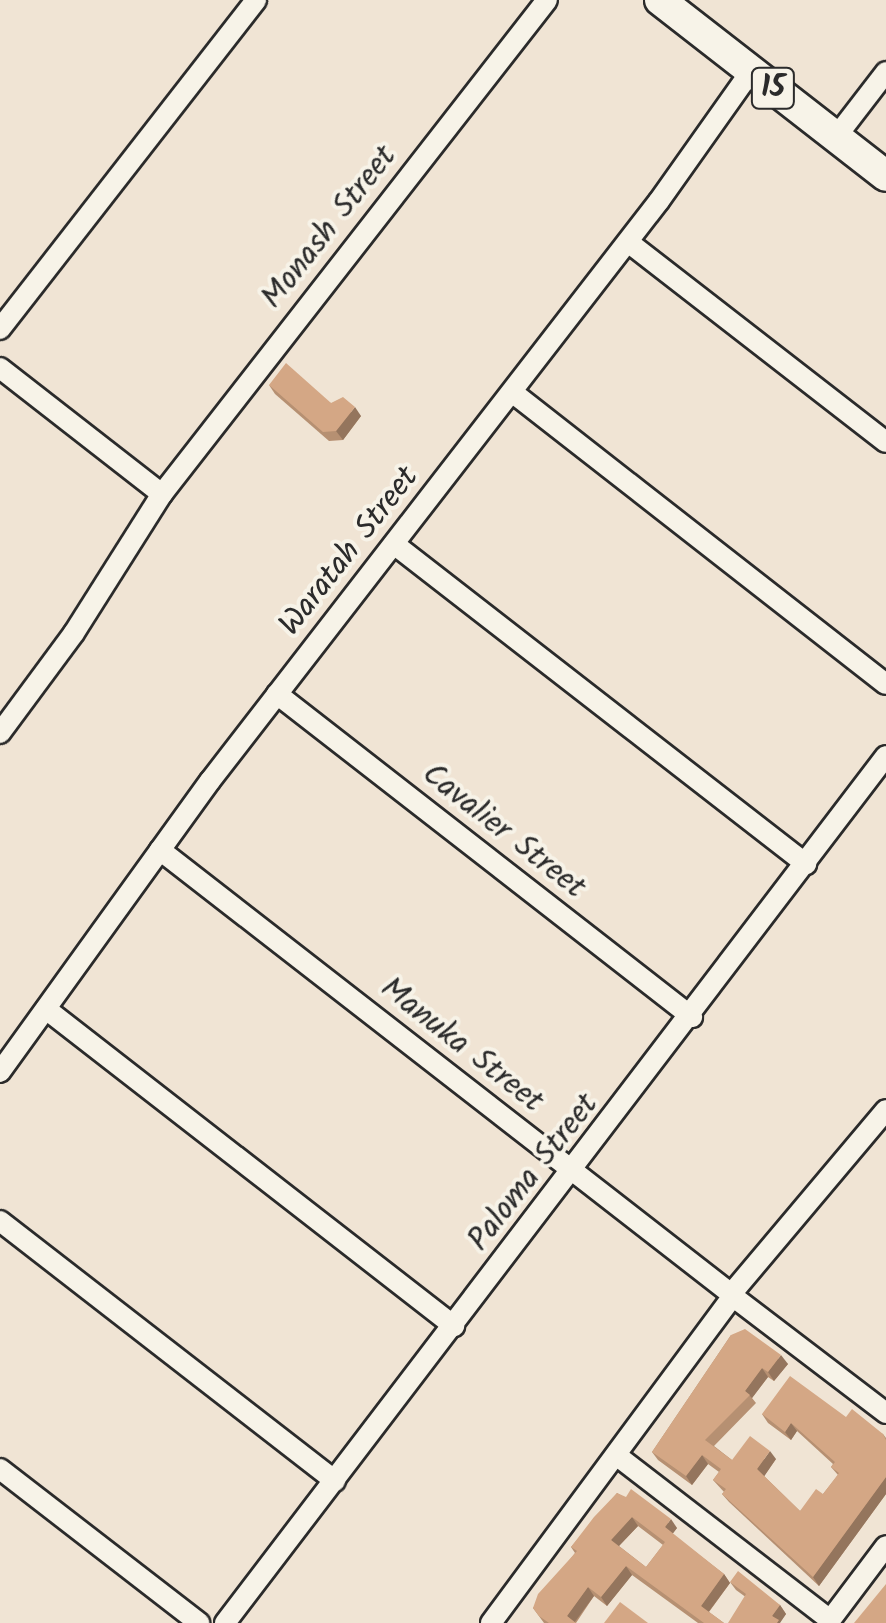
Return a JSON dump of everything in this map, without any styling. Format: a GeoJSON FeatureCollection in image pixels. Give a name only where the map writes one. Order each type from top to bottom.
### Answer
{"type":"FeatureCollection","features":[{"type":"Feature","properties":{"kind":"highway","name":"15"},"geometry":{"type":"LineString","coordinates":[[660,0],[886,176]]}},
{"type":"Feature","properties":{"kind":"street"},"geometry":{"type":"LineString","coordinates":[[0,328],[256,0]]}},
{"type":"Feature","properties":{"kind":"street","name":"Monash Street"},"geometry":{"type":"LineString","coordinates":[[0,733],[74,633],[162,494],[546,0]]}},
{"type":"Feature","properties":{"kind":"street","name":"Waratah Street"},"geometry":{"type":"LineString","coordinates":[[0,1072],[277,694],[628,242],[751,71]]}},
{"type":"Feature","properties":{"kind":"street"},"geometry":{"type":"LineString","coordinates":[[836,137],[886,72]]}},
{"type":"Feature","properties":{"kind":"street"},"geometry":{"type":"LineString","coordinates":[[628,242],[886,442]]}},
{"type":"Feature","properties":{"kind":"street"},"geometry":{"type":"LineString","coordinates":[[0,368],[162,494]]}},
{"type":"Feature","properties":{"kind":"street"},"geometry":{"type":"LineString","coordinates":[[512,392],[886,684]]}},
{"type":"Feature","properties":{"kind":"street"},"geometry":{"type":"LineString","coordinates":[[394,544],[806,864]]}},
{"type":"Feature","properties":{"kind":"street","name":"Cavalier Street"},"geometry":{"type":"LineString","coordinates":[[277,694],[692,1017]]}},
{"type":"Feature","properties":{"kind":"street","name":"Paloma Street"},"geometry":{"type":"LineString","coordinates":[[225,1623],[692,1017],[886,756]]}},
{"type":"Feature","properties":{"kind":"street","name":"Manuka Street"},"geometry":{"type":"LineString","coordinates":[[160,850],[886,1413]]}},
{"type":"Feature","properties":{"kind":"street"},"geometry":{"type":"LineString","coordinates":[[46,1009],[454,1326]]}},
{"type":"Feature","properties":{"kind":"street"},"geometry":{"type":"LineString","coordinates":[[500,1620],[733,1295],[886,1110]]}},
{"type":"Feature","properties":{"kind":"street"},"geometry":{"type":"LineString","coordinates":[[0,1221],[334,1481]]}},
{"type":"Feature","properties":{"kind":"street"},"geometry":{"type":"LineString","coordinates":[[616,1455],[829,1622],[886,1546]]}},
{"type":"Feature","properties":{"kind":"street"},"geometry":{"type":"LineString","coordinates":[[0,1469],[199,1623]]}},
{"type":"Feature","properties":{"kind":"building"},"geometry":{"type":"Polygon","coordinates":[[[286,363],[331,403],[343,397],[355,407],[336,431],[323,432],[269,385],[286,363]]]}},
{"type":"Feature","properties":{"kind":"building"},"geometry":{"type":"Polygon","coordinates":[[[745,1329],[781,1355],[768,1372],[762,1368],[745,1391],[750,1395],[705,1440],[732,1460],[750,1436],[770,1451],[757,1469],[800,1511],[816,1489],[823,1494],[839,1473],[831,1467],[835,1462],[791,1423],[785,1432],[762,1414],[790,1376],[846,1417],[852,1409],[886,1440],[886,1477],[813,1577],[722,1494],[726,1489],[713,1480],[721,1469],[702,1455],[686,1476],[652,1452],[731,1335],[745,1329]]]}},
{"type":"Feature","properties":{"kind":"building"},"geometry":{"type":"Polygon","coordinates":[[[631,1489],[671,1519],[665,1527],[724,1574],[701,1606],[724,1623],[704,1623],[626,1566],[601,1597],[588,1587],[567,1616],[576,1623],[549,1623],[539,1616],[533,1608],[538,1594],[577,1551],[571,1547],[617,1493],[626,1497],[631,1489]],[[632,1517],[611,1540],[646,1567],[665,1542],[632,1517]]]}},
{"type":"Feature","properties":{"kind":"building"},"geometry":{"type":"Polygon","coordinates":[[[738,1571],[780,1605],[772,1616],[779,1620],[777,1623],[728,1623],[746,1594],[730,1582],[738,1571]]]}},
{"type":"Feature","properties":{"kind":"building"},"geometry":{"type":"Polygon","coordinates":[[[886,1584],[886,1623],[854,1623],[886,1584]]]}},
{"type":"Feature","properties":{"kind":"building"},"geometry":{"type":"Polygon","coordinates":[[[620,1602],[648,1623],[604,1623],[620,1602]]]}}]}
